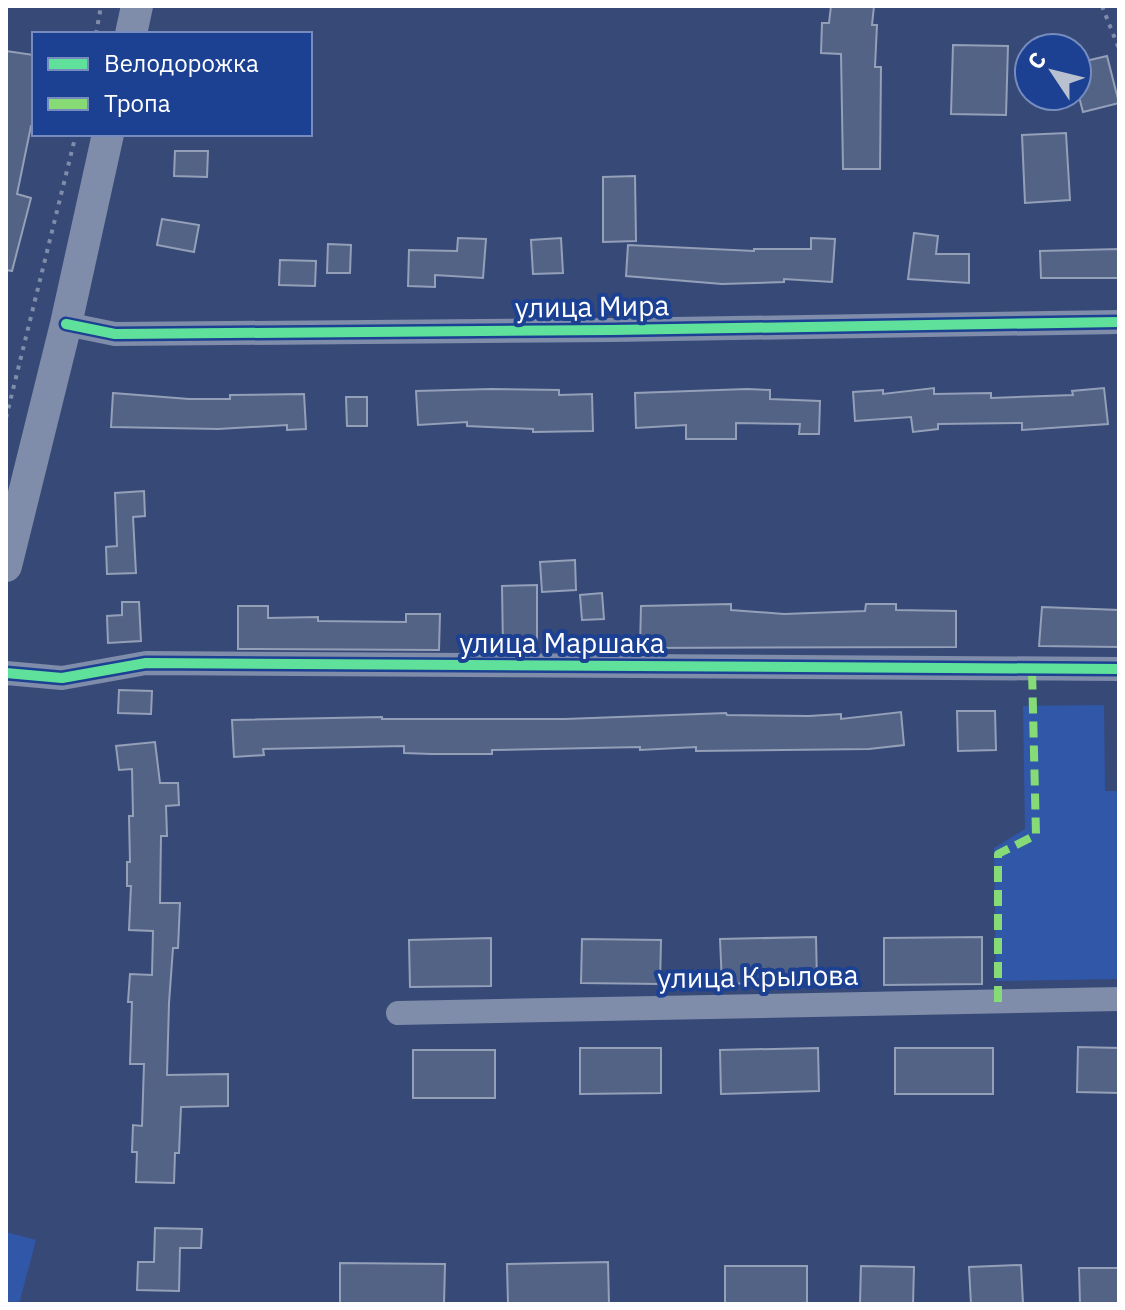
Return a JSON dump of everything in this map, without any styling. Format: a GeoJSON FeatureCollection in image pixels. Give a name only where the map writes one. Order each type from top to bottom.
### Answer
{"type":"FeatureCollection","features":[{"type":"Feature","properties":{"kind":"street"},"geometry":{"type":"LineString","coordinates":[[131,32],[137,6]]}},
{"type":"Feature","properties":{"kind":"street"},"geometry":{"type":"LineString","coordinates":[[6,566],[66,324],[108,136]]}},
{"type":"Feature","properties":{"kind":"street","name":"улица Мира"},"geometry":{"type":"LineString","coordinates":[[66,324],[115,334],[1119,322]]}},
{"type":"Feature","properties":{"kind":"street","name":"улица Маршака"},"geometry":{"type":"LineString","coordinates":[[6,673],[62,678],[146,663],[1119,669]]}},
{"type":"Feature","properties":{"kind":"street","name":"улица Крылова"},"geometry":{"type":"LineString","coordinates":[[398,1013],[1119,999]]}},
{"type":"Feature","properties":{"kind":"path"},"geometry":{"type":"LineString","coordinates":[[96,32],[101,6]]}},
{"type":"Feature","properties":{"kind":"path"},"geometry":{"type":"LineString","coordinates":[[1102,6],[1119,49]]}},
{"type":"Feature","properties":{"kind":"path"},"geometry":{"type":"LineString","coordinates":[[6,418],[76,136]]}},
{"type":"Feature","properties":{"kind":"shaded area"},"geometry":{"type":"Polygon","coordinates":[[[1104,705],[1105,791],[1119,791],[1119,979],[996,981],[994,848],[1025,829],[1023,706],[1104,705]]]}},
{"type":"Feature","properties":{"kind":"shaded area"},"geometry":{"type":"Polygon","coordinates":[[[6,1232],[36,1240],[19,1304],[6,1304],[6,1232]]]}},
{"type":"Feature","properties":{"kind":"building"},"geometry":{"type":"Polygon","coordinates":[[[831,6],[874,6],[872,25],[877,25],[875,67],[881,67],[880,169],[843,169],[841,54],[821,53],[822,23],[829,23],[831,6]]]}},
{"type":"Feature","properties":{"kind":"building"},"geometry":{"type":"Polygon","coordinates":[[[953,45],[1008,46],[1006,115],[951,114],[953,45]]]}},
{"type":"Feature","properties":{"kind":"building"},"geometry":{"type":"Polygon","coordinates":[[[6,51],[32,55],[32,126],[17,194],[31,198],[12,271],[6,270],[6,51]]]}},
{"type":"Feature","properties":{"kind":"building"},"geometry":{"type":"Polygon","coordinates":[[[1107,56],[1119,103],[1093,110],[1093,59],[1107,56]]]}},
{"type":"Feature","properties":{"kind":"building"},"geometry":{"type":"Polygon","coordinates":[[[1066,133],[1070,200],[1025,203],[1022,135],[1066,133]]]}},
{"type":"Feature","properties":{"kind":"building"},"geometry":{"type":"Polygon","coordinates":[[[175,151],[208,151],[207,177],[174,176],[175,151]]]}},
{"type":"Feature","properties":{"kind":"building"},"geometry":{"type":"Polygon","coordinates":[[[635,176],[636,241],[603,242],[603,177],[635,176]]]}},
{"type":"Feature","properties":{"kind":"building"},"geometry":{"type":"Polygon","coordinates":[[[162,219],[199,225],[194,252],[157,245],[162,219]]]}},
{"type":"Feature","properties":{"kind":"building"},"geometry":{"type":"Polygon","coordinates":[[[914,233],[938,236],[936,254],[969,254],[969,283],[908,279],[914,233]]]}},
{"type":"Feature","properties":{"kind":"building"},"geometry":{"type":"Polygon","coordinates":[[[458,238],[486,239],[483,278],[435,275],[435,287],[408,286],[409,250],[457,251],[458,238]]]}},
{"type":"Feature","properties":{"kind":"building"},"geometry":{"type":"Polygon","coordinates":[[[561,238],[563,273],[533,274],[531,240],[561,238]]]}},
{"type":"Feature","properties":{"kind":"building"},"geometry":{"type":"Polygon","coordinates":[[[811,238],[835,239],[832,282],[784,279],[784,282],[722,284],[626,276],[628,245],[754,251],[811,249],[811,238]]]}},
{"type":"Feature","properties":{"kind":"building"},"geometry":{"type":"Polygon","coordinates":[[[328,244],[351,245],[350,273],[327,273],[328,244]]]}},
{"type":"Feature","properties":{"kind":"building"},"geometry":{"type":"Polygon","coordinates":[[[1119,249],[1119,278],[1041,278],[1040,251],[1119,249]]]}},
{"type":"Feature","properties":{"kind":"building"},"geometry":{"type":"Polygon","coordinates":[[[280,260],[316,261],[315,286],[279,285],[280,260]]]}},
{"type":"Feature","properties":{"kind":"building"},"geometry":{"type":"Polygon","coordinates":[[[934,388],[934,394],[991,393],[991,398],[1073,395],[1072,391],[1104,388],[1108,424],[1022,430],[1022,423],[938,424],[938,429],[913,432],[911,417],[855,421],[853,392],[883,390],[883,394],[934,388]]]}},
{"type":"Feature","properties":{"kind":"building"},"geometry":{"type":"Polygon","coordinates":[[[559,390],[559,395],[592,394],[593,431],[533,432],[533,429],[467,426],[467,422],[418,425],[416,391],[559,390]]]}},
{"type":"Feature","properties":{"kind":"building"},"geometry":{"type":"Polygon","coordinates":[[[770,390],[770,399],[820,401],[819,434],[799,434],[800,424],[736,423],[736,439],[686,439],[686,425],[636,428],[635,393],[770,390]]]}},
{"type":"Feature","properties":{"kind":"building"},"geometry":{"type":"Polygon","coordinates":[[[113,393],[189,399],[304,394],[306,429],[287,430],[287,425],[218,429],[111,427],[113,393]]]}},
{"type":"Feature","properties":{"kind":"building"},"geometry":{"type":"Polygon","coordinates":[[[346,397],[367,397],[367,426],[347,426],[346,397]]]}},
{"type":"Feature","properties":{"kind":"building"},"geometry":{"type":"Polygon","coordinates":[[[144,491],[145,516],[133,517],[136,573],[107,574],[106,547],[117,546],[115,493],[144,491]]]}},
{"type":"Feature","properties":{"kind":"building"},"geometry":{"type":"Polygon","coordinates":[[[575,560],[576,590],[542,592],[540,562],[575,560]]]}},
{"type":"Feature","properties":{"kind":"building"},"geometry":{"type":"Polygon","coordinates":[[[537,585],[537,648],[503,648],[502,586],[537,585]]]}},
{"type":"Feature","properties":{"kind":"building"},"geometry":{"type":"Polygon","coordinates":[[[602,593],[604,619],[582,620],[580,595],[602,593]]]}},
{"type":"Feature","properties":{"kind":"building"},"geometry":{"type":"Polygon","coordinates":[[[122,602],[139,602],[141,641],[108,643],[107,616],[122,615],[122,602]]]}},
{"type":"Feature","properties":{"kind":"building"},"geometry":{"type":"Polygon","coordinates":[[[731,604],[731,610],[784,614],[865,611],[866,604],[896,604],[896,610],[956,611],[956,647],[640,648],[641,606],[731,604]]]}},
{"type":"Feature","properties":{"kind":"building"},"geometry":{"type":"Polygon","coordinates":[[[238,606],[268,606],[268,618],[318,617],[318,621],[406,622],[406,614],[440,614],[439,650],[238,649],[238,606]]]}},
{"type":"Feature","properties":{"kind":"building"},"geometry":{"type":"Polygon","coordinates":[[[1042,607],[1119,610],[1119,647],[1039,646],[1042,607]]]}},
{"type":"Feature","properties":{"kind":"building"},"geometry":{"type":"Polygon","coordinates":[[[119,690],[152,691],[151,714],[118,713],[119,690]]]}},
{"type":"Feature","properties":{"kind":"building"},"geometry":{"type":"Polygon","coordinates":[[[957,711],[995,711],[996,750],[958,751],[957,711]]]}},
{"type":"Feature","properties":{"kind":"building"},"geometry":{"type":"Polygon","coordinates":[[[901,712],[904,745],[869,749],[696,751],[696,747],[640,750],[640,747],[492,750],[492,754],[404,753],[404,746],[263,749],[264,755],[234,757],[232,720],[382,717],[565,719],[726,713],[841,714],[841,719],[901,712]]]}},
{"type":"Feature","properties":{"kind":"building"},"geometry":{"type":"Polygon","coordinates":[[[155,742],[160,783],[178,783],[179,805],[166,806],[167,836],[161,836],[160,903],[180,903],[178,948],[173,948],[167,1075],[228,1074],[228,1106],[181,1107],[174,1183],[136,1182],[137,1152],[132,1152],[133,1125],[142,1126],[144,1064],[130,1064],[130,974],[152,975],[153,931],[129,930],[131,886],[127,886],[127,862],[130,862],[129,816],[133,816],[132,769],[119,770],[116,746],[155,742]]]}},
{"type":"Feature","properties":{"kind":"building"},"geometry":{"type":"Polygon","coordinates":[[[816,937],[817,981],[722,984],[720,939],[816,937]]]}},
{"type":"Feature","properties":{"kind":"building"},"geometry":{"type":"Polygon","coordinates":[[[982,937],[982,984],[884,985],[884,938],[982,937]]]}},
{"type":"Feature","properties":{"kind":"building"},"geometry":{"type":"Polygon","coordinates":[[[491,938],[491,986],[410,987],[409,940],[491,938]]]}},
{"type":"Feature","properties":{"kind":"building"},"geometry":{"type":"Polygon","coordinates":[[[582,939],[661,940],[660,984],[581,983],[582,939]]]}},
{"type":"Feature","properties":{"kind":"building"},"geometry":{"type":"Polygon","coordinates":[[[1078,1047],[1119,1048],[1119,1093],[1077,1092],[1078,1047]]]}},
{"type":"Feature","properties":{"kind":"building"},"geometry":{"type":"Polygon","coordinates":[[[580,1048],[661,1048],[661,1093],[580,1094],[580,1048]]]}},
{"type":"Feature","properties":{"kind":"building"},"geometry":{"type":"Polygon","coordinates":[[[818,1048],[819,1091],[721,1094],[720,1050],[818,1048]]]}},
{"type":"Feature","properties":{"kind":"building"},"geometry":{"type":"Polygon","coordinates":[[[895,1048],[993,1048],[993,1094],[895,1094],[895,1048]]]}},
{"type":"Feature","properties":{"kind":"building"},"geometry":{"type":"Polygon","coordinates":[[[413,1050],[495,1050],[495,1098],[413,1098],[413,1050]]]}},
{"type":"Feature","properties":{"kind":"building"},"geometry":{"type":"Polygon","coordinates":[[[155,1228],[202,1229],[201,1248],[180,1248],[179,1291],[137,1290],[138,1262],[154,1262],[155,1228]]]}},
{"type":"Feature","properties":{"kind":"building"},"geometry":{"type":"Polygon","coordinates":[[[608,1262],[609,1304],[508,1304],[507,1264],[608,1262]]]}},
{"type":"Feature","properties":{"kind":"building"},"geometry":{"type":"Polygon","coordinates":[[[340,1263],[445,1264],[444,1304],[340,1304],[340,1263]]]}},
{"type":"Feature","properties":{"kind":"building"},"geometry":{"type":"Polygon","coordinates":[[[1021,1265],[1023,1304],[971,1304],[969,1267],[1021,1265]]]}},
{"type":"Feature","properties":{"kind":"building"},"geometry":{"type":"Polygon","coordinates":[[[725,1266],[807,1266],[807,1304],[725,1304],[725,1266]]]}},
{"type":"Feature","properties":{"kind":"building"},"geometry":{"type":"Polygon","coordinates":[[[861,1266],[914,1267],[913,1304],[860,1304],[861,1266]]]}},
{"type":"Feature","properties":{"kind":"building"},"geometry":{"type":"Polygon","coordinates":[[[1079,1268],[1119,1268],[1119,1304],[1080,1304],[1079,1268]]]}},
{"type":"Feature","properties":{"kind":"marked path"},"geometry":{"type":"LineString","coordinates":[[998,1002],[998,854],[1036,835],[1032,669]]}},
{"type":"Feature","properties":{"kind":"cycle path"},"geometry":{"type":"LineString","coordinates":[[66,324],[115,334],[1119,322]]}},
{"type":"Feature","properties":{"kind":"cycle path"},"geometry":{"type":"LineString","coordinates":[[6,673],[62,678],[146,663],[1119,669]]}}]}
